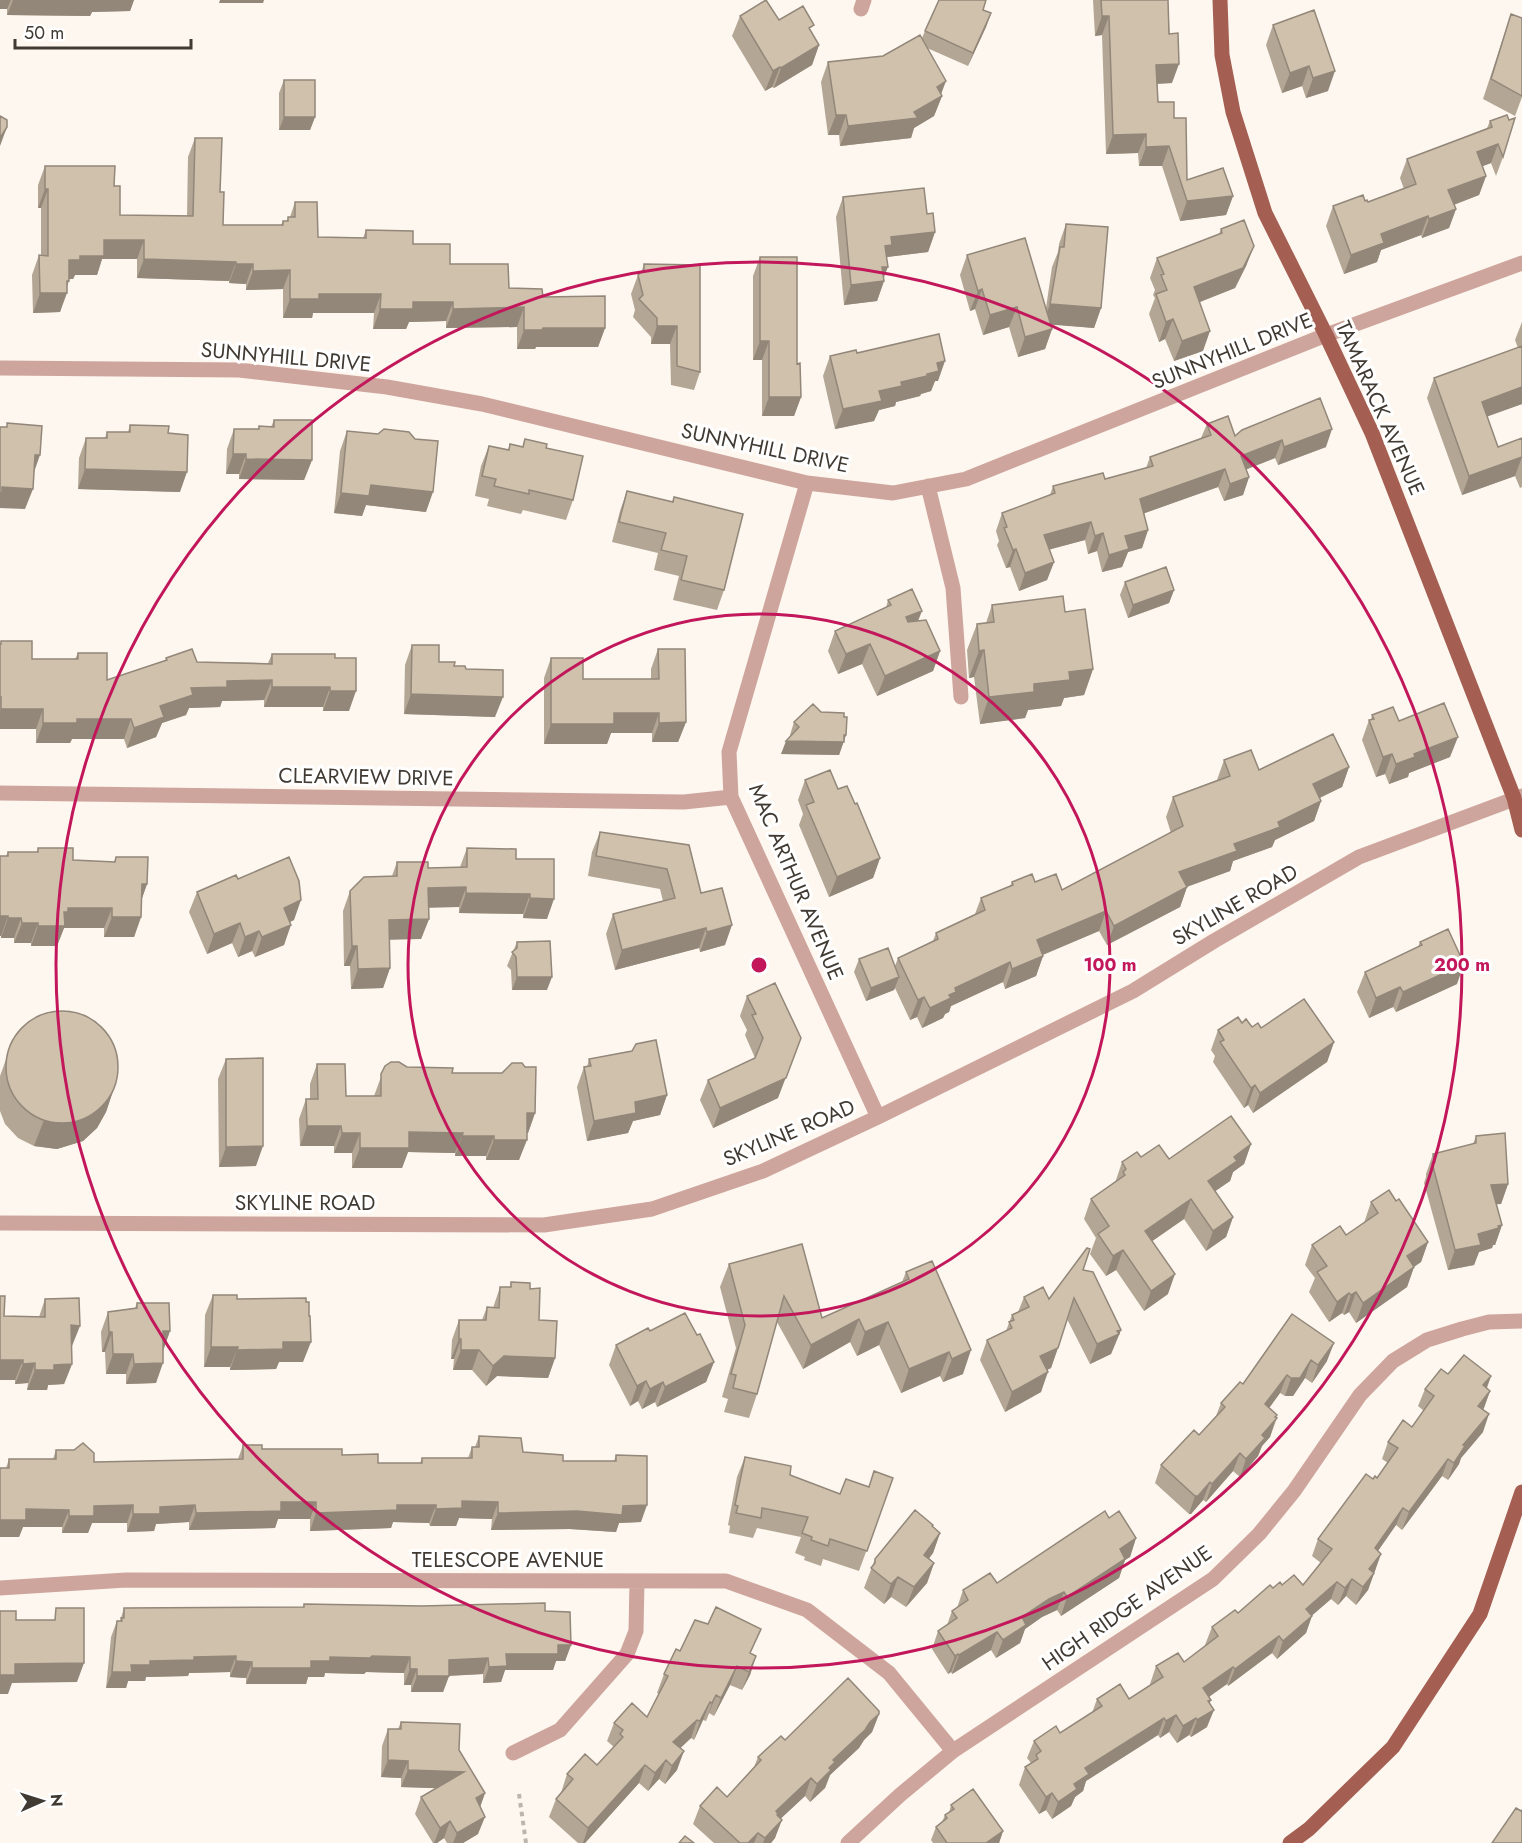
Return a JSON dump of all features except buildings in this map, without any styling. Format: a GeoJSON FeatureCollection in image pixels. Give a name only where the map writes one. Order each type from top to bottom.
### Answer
{"type":"FeatureCollection","features":[{"type":"Feature","properties":{"kind":"main road","name":"TAMARACK AVENUE"},"geometry":{"type":"LineString","coordinates":[[1220,0],[1222,55],[1233,112],[1265,213],[1372,433],[1518,797],[1522,830]]}},
{"type":"Feature","properties":{"kind":"main road"},"geometry":{"type":"LineString","coordinates":[[1290,1843],[1309,1829],[1393,1747],[1480,1614],[1522,1492]]}},
{"type":"Feature","properties":{"kind":"street","name":"SUNNYHILL DRIVE"},"geometry":{"type":"LineString","coordinates":[[0,368],[239,370],[387,387],[482,404],[807,483],[892,493],[966,479],[1326,335],[1522,263]]}},
{"type":"Feature","properties":{"kind":"street","name":"MAC ARTHUR AVENUE"},"geometry":{"type":"LineString","coordinates":[[807,483],[729,752],[731,797],[878,1117]]}},
{"type":"Feature","properties":{"kind":"street"},"geometry":{"type":"LineString","coordinates":[[928,486],[952,588],[961,697]]}},
{"type":"Feature","properties":{"kind":"street","name":"CLEARVIEW DRIVE"},"geometry":{"type":"LineString","coordinates":[[0,793],[684,802],[731,797]]}},
{"type":"Feature","properties":{"kind":"street","name":"SKYLINE ROAD"},"geometry":{"type":"LineString","coordinates":[[0,1223],[544,1225],[652,1209],[763,1171],[1133,991],[1359,857],[1518,797]]}},
{"type":"Feature","properties":{"kind":"street","name":"HIGH RIDGE AVENUE"},"geometry":{"type":"LineString","coordinates":[[848,1843],[952,1751],[1213,1579],[1259,1534],[1294,1491],[1360,1395],[1393,1361],[1427,1340],[1489,1322],[1522,1321]]}},
{"type":"Feature","properties":{"kind":"street","name":"TELESCOPE AVENUE"},"geometry":{"type":"LineString","coordinates":[[0,1588],[126,1580],[726,1581],[807,1610],[889,1673],[952,1751]]}},
{"type":"Feature","properties":{"kind":"street"},"geometry":{"type":"LineString","coordinates":[[513,1753],[560,1730],[627,1654],[636,1631],[637,1581]]}},
{"type":"Feature","properties":{"kind":"path"},"geometry":{"type":"LineString","coordinates":[[519,1794],[526,1843]]}}]}
